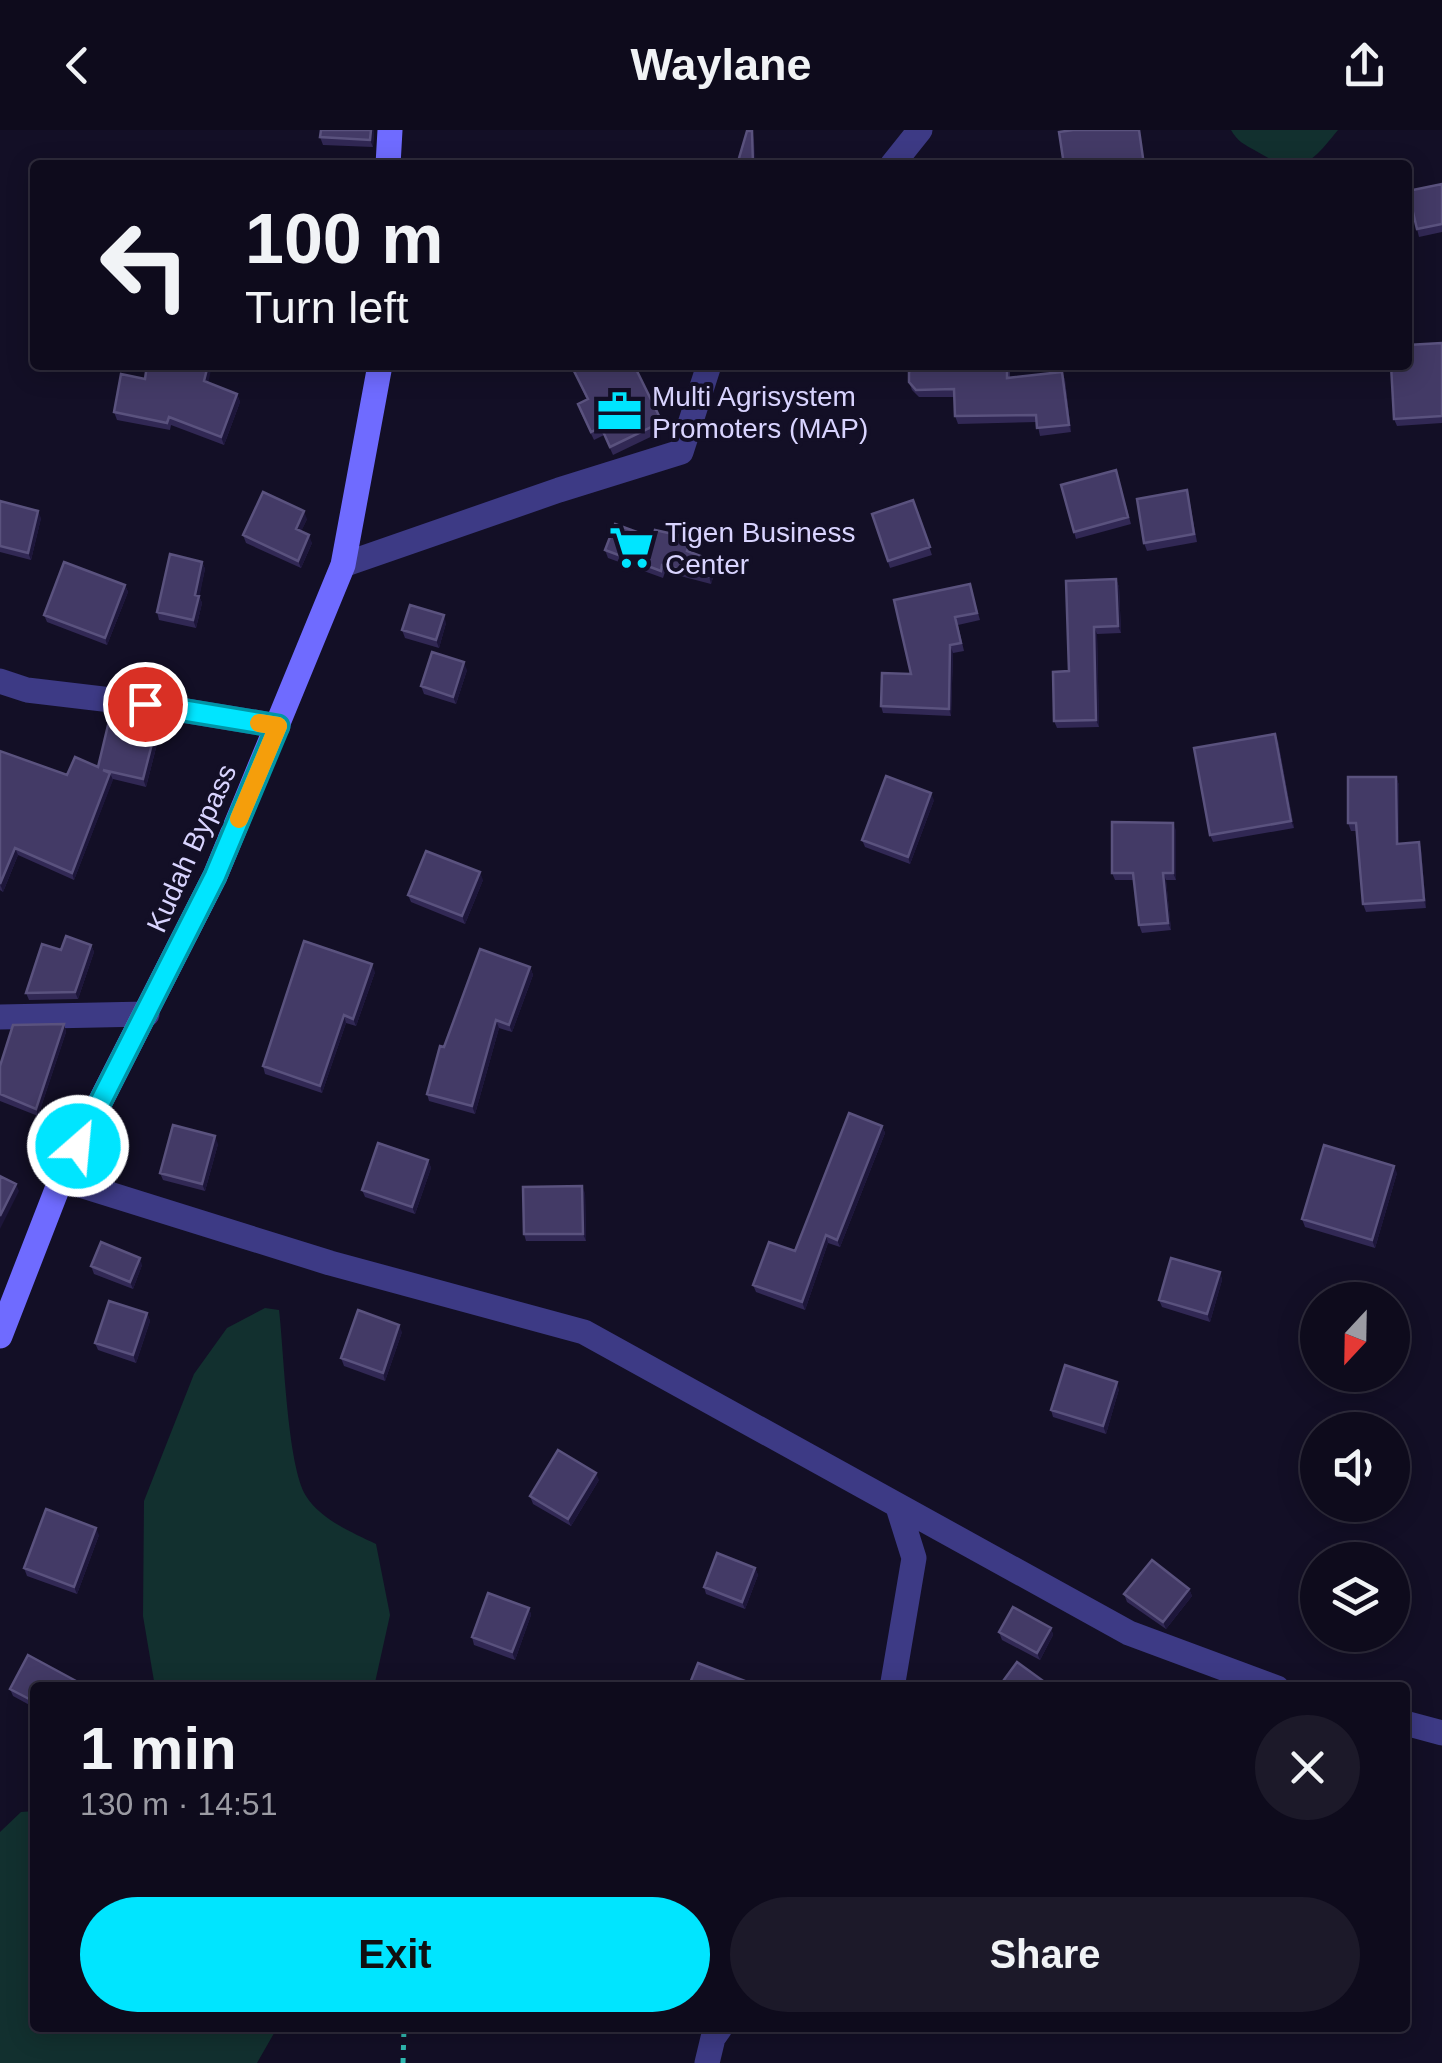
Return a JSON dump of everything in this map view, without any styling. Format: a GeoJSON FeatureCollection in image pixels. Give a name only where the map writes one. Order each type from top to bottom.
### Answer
{"type":"FeatureCollection","features":[{"type":"Feature","properties":{"kind":"street"},"geometry":{"type":"LineString","coordinates":[[388,160],[390,130]]}},
{"type":"Feature","properties":{"kind":"street"},"geometry":{"type":"LineString","coordinates":[[896,160],[920,130]]}},
{"type":"Feature","properties":{"kind":"street","name":"Kudah Bypass"},"geometry":{"type":"LineString","coordinates":[[0,1336],[61,1180],[215,876],[343,564],[379,370]]}},
{"type":"Feature","properties":{"kind":"street"},"geometry":{"type":"LineString","coordinates":[[343,564],[681,452],[708,370]]}},
{"type":"Feature","properties":{"kind":"street"},"geometry":{"type":"LineString","coordinates":[[0,681],[28,690],[278,726]]}},
{"type":"Feature","properties":{"kind":"street"},"geometry":{"type":"LineString","coordinates":[[0,1017],[146,1014]]}},
{"type":"Feature","properties":{"kind":"street"},"geometry":{"type":"LineString","coordinates":[[61,1180],[330,1263],[584,1332],[1128,1633],[1254,1682]]}},
{"type":"Feature","properties":{"kind":"street"},"geometry":{"type":"LineString","coordinates":[[893,1682],[914,1558],[898,1508]]}},
{"type":"Feature","properties":{"kind":"street"},"geometry":{"type":"LineString","coordinates":[[1410,1723],[1442,1733]]}},
{"type":"Feature","properties":{"kind":"path"},"geometry":{"type":"LineString","coordinates":[[403,2063],[404,2032]]}},
{"type":"Feature","properties":{"kind":"green space"},"geometry":{"type":"Polygon","coordinates":[[[1231,130],[1338,130],[1309,160],[1273,160],[1239,140],[1231,130]]]}},
{"type":"Feature","properties":{"kind":"green space"},"geometry":{"type":"Polygon","coordinates":[[[265,1308],[279,1310],[290,1434],[306,1496],[328,1518],[376,1544],[390,1615],[375,1682],[154,1682],[143,1616],[144,1501],[194,1374],[227,1328],[265,1308]]]}},
{"type":"Feature","properties":{"kind":"green space"},"geometry":{"type":"Polygon","coordinates":[[[30,1811],[30,2032],[275,2032],[257,2063],[0,2063],[0,1832],[21,1812],[30,1811]]]}},
{"type":"Feature","properties":{"kind":"building"},"geometry":{"type":"Polygon","coordinates":[[[321,130],[371,130],[370,140],[320,137],[321,130]]]}},
{"type":"Feature","properties":{"kind":"building"},"geometry":{"type":"Polygon","coordinates":[[[1139,130],[1143,160],[1063,160],[1059,132],[1139,130]]]}},
{"type":"Feature","properties":{"kind":"building"},"geometry":{"type":"Polygon","coordinates":[[[747,131],[752,131],[753,160],[738,160],[747,131]]]}},
{"type":"Feature","properties":{"kind":"building"},"geometry":{"type":"Polygon","coordinates":[[[1442,184],[1442,224],[1417,229],[1412,190],[1442,184]]]}},
{"type":"Feature","properties":{"kind":"building"},"geometry":{"type":"Polygon","coordinates":[[[1442,343],[1442,416],[1394,419],[1391,370],[1412,370],[1412,345],[1442,343]]]}},
{"type":"Feature","properties":{"kind":"building"},"geometry":{"type":"Polygon","coordinates":[[[146,370],[207,370],[204,381],[237,394],[221,437],[169,417],[167,423],[114,412],[121,374],[145,379],[146,370]]]}},
{"type":"Feature","properties":{"kind":"building"},"geometry":{"type":"Polygon","coordinates":[[[636,370],[662,422],[610,447],[601,427],[591,432],[578,404],[588,399],[574,371],[636,370]]]}},
{"type":"Feature","properties":{"kind":"building"},"geometry":{"type":"Polygon","coordinates":[[[1007,370],[1007,378],[1062,372],[1069,425],[1037,428],[1036,415],[955,416],[954,389],[916,390],[909,382],[909,372],[1007,370]]]}},
{"type":"Feature","properties":{"kind":"building"},"geometry":{"type":"Polygon","coordinates":[[[1116,470],[1128,517],[1074,532],[1061,485],[1116,470]]]}},
{"type":"Feature","properties":{"kind":"building"},"geometry":{"type":"Polygon","coordinates":[[[1187,490],[1194,534],[1144,543],[1137,499],[1187,490]]]}},
{"type":"Feature","properties":{"kind":"building"},"geometry":{"type":"Polygon","coordinates":[[[263,492],[304,511],[296,529],[309,535],[298,561],[243,535],[263,492]]]}},
{"type":"Feature","properties":{"kind":"building"},"geometry":{"type":"Polygon","coordinates":[[[913,500],[930,547],[888,561],[872,514],[913,500]]]}},
{"type":"Feature","properties":{"kind":"building"},"geometry":{"type":"Polygon","coordinates":[[[0,501],[38,511],[28,553],[0,546],[0,501]]]}},
{"type":"Feature","properties":{"kind":"building"},"geometry":{"type":"Polygon","coordinates":[[[615,524],[653,538],[655,530],[691,538],[687,551],[714,561],[709,576],[662,565],[661,571],[605,550],[615,524]]]}},
{"type":"Feature","properties":{"kind":"building"},"geometry":{"type":"Polygon","coordinates":[[[170,554],[202,562],[193,620],[157,612],[170,554]]]}},
{"type":"Feature","properties":{"kind":"building"},"geometry":{"type":"Polygon","coordinates":[[[64,562],[125,585],[105,638],[44,615],[64,562]]]}},
{"type":"Feature","properties":{"kind":"building"},"geometry":{"type":"Polygon","coordinates":[[[1116,579],[1118,626],[1094,627],[1096,720],[1054,721],[1053,672],[1069,671],[1066,581],[1116,579]]]}},
{"type":"Feature","properties":{"kind":"building"},"geometry":{"type":"Polygon","coordinates":[[[970,584],[977,613],[955,617],[961,643],[950,645],[949,709],[881,706],[882,673],[911,674],[894,600],[970,584]]]}},
{"type":"Feature","properties":{"kind":"building"},"geometry":{"type":"Polygon","coordinates":[[[410,605],[444,615],[436,640],[402,630],[410,605]]]}},
{"type":"Feature","properties":{"kind":"building"},"geometry":{"type":"Polygon","coordinates":[[[432,652],[464,662],[453,697],[421,686],[432,652]]]}},
{"type":"Feature","properties":{"kind":"building"},"geometry":{"type":"Polygon","coordinates":[[[109,721],[155,732],[143,779],[103,770],[110,773],[72,873],[15,848],[0,884],[0,751],[67,775],[75,757],[98,767],[109,721]]]}},
{"type":"Feature","properties":{"kind":"building"},"geometry":{"type":"Polygon","coordinates":[[[1275,734],[1291,821],[1210,835],[1194,748],[1275,734]]]}},
{"type":"Feature","properties":{"kind":"building"},"geometry":{"type":"Polygon","coordinates":[[[886,776],[931,793],[908,857],[862,840],[886,776]]]}},
{"type":"Feature","properties":{"kind":"building"},"geometry":{"type":"Polygon","coordinates":[[[1348,777],[1396,777],[1397,844],[1419,842],[1424,900],[1363,904],[1356,823],[1348,823],[1348,777]]]}},
{"type":"Feature","properties":{"kind":"building"},"geometry":{"type":"Polygon","coordinates":[[[1112,822],[1173,823],[1173,873],[1163,873],[1168,923],[1139,925],[1133,873],[1112,873],[1112,822]]]}},
{"type":"Feature","properties":{"kind":"building"},"geometry":{"type":"Polygon","coordinates":[[[426,851],[480,872],[462,916],[408,895],[426,851]]]}},
{"type":"Feature","properties":{"kind":"building"},"geometry":{"type":"Polygon","coordinates":[[[66,936],[91,945],[75,992],[26,993],[42,944],[61,950],[66,936]]]}},
{"type":"Feature","properties":{"kind":"building"},"geometry":{"type":"Polygon","coordinates":[[[304,941],[372,964],[353,1019],[344,1015],[320,1086],[263,1066],[304,941]]]}},
{"type":"Feature","properties":{"kind":"building"},"geometry":{"type":"Polygon","coordinates":[[[480,949],[530,967],[509,1025],[496,1020],[472,1106],[427,1094],[440,1046],[444,1047],[480,949]]]}},
{"type":"Feature","properties":{"kind":"building"},"geometry":{"type":"Polygon","coordinates":[[[64,1024],[36,1109],[0,1094],[0,1066],[13,1025],[64,1024]]]}},
{"type":"Feature","properties":{"kind":"building"},"geometry":{"type":"Polygon","coordinates":[[[849,1113],[882,1126],[837,1240],[826,1235],[802,1302],[753,1285],[769,1242],[795,1251],[849,1113]]]}},
{"type":"Feature","properties":{"kind":"building"},"geometry":{"type":"Polygon","coordinates":[[[173,1125],[215,1136],[202,1184],[160,1173],[173,1125]]]}},
{"type":"Feature","properties":{"kind":"building"},"geometry":{"type":"Polygon","coordinates":[[[378,1143],[428,1160],[412,1207],[362,1190],[378,1143]]]}},
{"type":"Feature","properties":{"kind":"building"},"geometry":{"type":"Polygon","coordinates":[[[1324,1145],[1394,1166],[1372,1240],[1302,1219],[1324,1145]]]}},
{"type":"Feature","properties":{"kind":"building"},"geometry":{"type":"Polygon","coordinates":[[[0,1176],[16,1184],[0,1216],[0,1176]]]}},
{"type":"Feature","properties":{"kind":"building"},"geometry":{"type":"Polygon","coordinates":[[[582,1186],[583,1234],[524,1234],[523,1187],[582,1186]]]}},
{"type":"Feature","properties":{"kind":"building"},"geometry":{"type":"Polygon","coordinates":[[[101,1242],[140,1258],[130,1282],[91,1266],[101,1242]]]}},
{"type":"Feature","properties":{"kind":"building"},"geometry":{"type":"Polygon","coordinates":[[[1171,1258],[1220,1272],[1207,1314],[1159,1300],[1171,1258]]]}},
{"type":"Feature","properties":{"kind":"building"},"geometry":{"type":"Polygon","coordinates":[[[109,1301],[147,1313],[133,1355],[95,1343],[109,1301]]]}},
{"type":"Feature","properties":{"kind":"building"},"geometry":{"type":"Polygon","coordinates":[[[358,1310],[399,1325],[383,1373],[341,1358],[358,1310]]]}},
{"type":"Feature","properties":{"kind":"building"},"geometry":{"type":"Polygon","coordinates":[[[1065,1365],[1117,1382],[1103,1426],[1051,1410],[1065,1365]]]}},
{"type":"Feature","properties":{"kind":"building"},"geometry":{"type":"Polygon","coordinates":[[[558,1450],[596,1473],[568,1519],[530,1496],[558,1450]]]}},
{"type":"Feature","properties":{"kind":"building"},"geometry":{"type":"Polygon","coordinates":[[[46,1509],[96,1528],[74,1587],[24,1568],[46,1509]]]}},
{"type":"Feature","properties":{"kind":"building"},"geometry":{"type":"Polygon","coordinates":[[[717,1553],[755,1568],[742,1602],[704,1587],[717,1553]]]}},
{"type":"Feature","properties":{"kind":"building"},"geometry":{"type":"Polygon","coordinates":[[[1152,1560],[1189,1589],[1163,1622],[1124,1594],[1152,1560]]]}},
{"type":"Feature","properties":{"kind":"building"},"geometry":{"type":"Polygon","coordinates":[[[488,1593],[529,1608],[512,1652],[472,1637],[488,1593]]]}},
{"type":"Feature","properties":{"kind":"building"},"geometry":{"type":"Polygon","coordinates":[[[1013,1607],[1051,1628],[1037,1653],[999,1632],[1013,1607]]]}},
{"type":"Feature","properties":{"kind":"building"},"geometry":{"type":"Polygon","coordinates":[[[28,1655],[78,1682],[30,1682],[30,1699],[10,1689],[28,1655]]]}},
{"type":"Feature","properties":{"kind":"building"},"geometry":{"type":"Polygon","coordinates":[[[1017,1662],[1045,1682],[1002,1682],[1017,1662]]]}},
{"type":"Feature","properties":{"kind":"building"},"geometry":{"type":"Polygon","coordinates":[[[698,1663],[747,1682],[690,1682],[698,1663]]]}},
{"type":"Feature","properties":{"kind":"slow traffic"},"geometry":{"type":"LineString","coordinates":[[239,819],[278,726],[259,723]]}},
{"type":"Feature","properties":{"kind":"place","name":"Multi Agrisystem Promoters (MAP)"},"geometry":{"type":"Point","coordinates":[619,412]}},
{"type":"Feature","properties":{"kind":"place","name":"Tigen Business Center"},"geometry":{"type":"Point","coordinates":[632,548]}},
{"type":"Feature","properties":{"kind":"route"},"geometry":{"type":"LineString","coordinates":[[78,1146],[215,876],[278,726],[145,704]]}}]}
